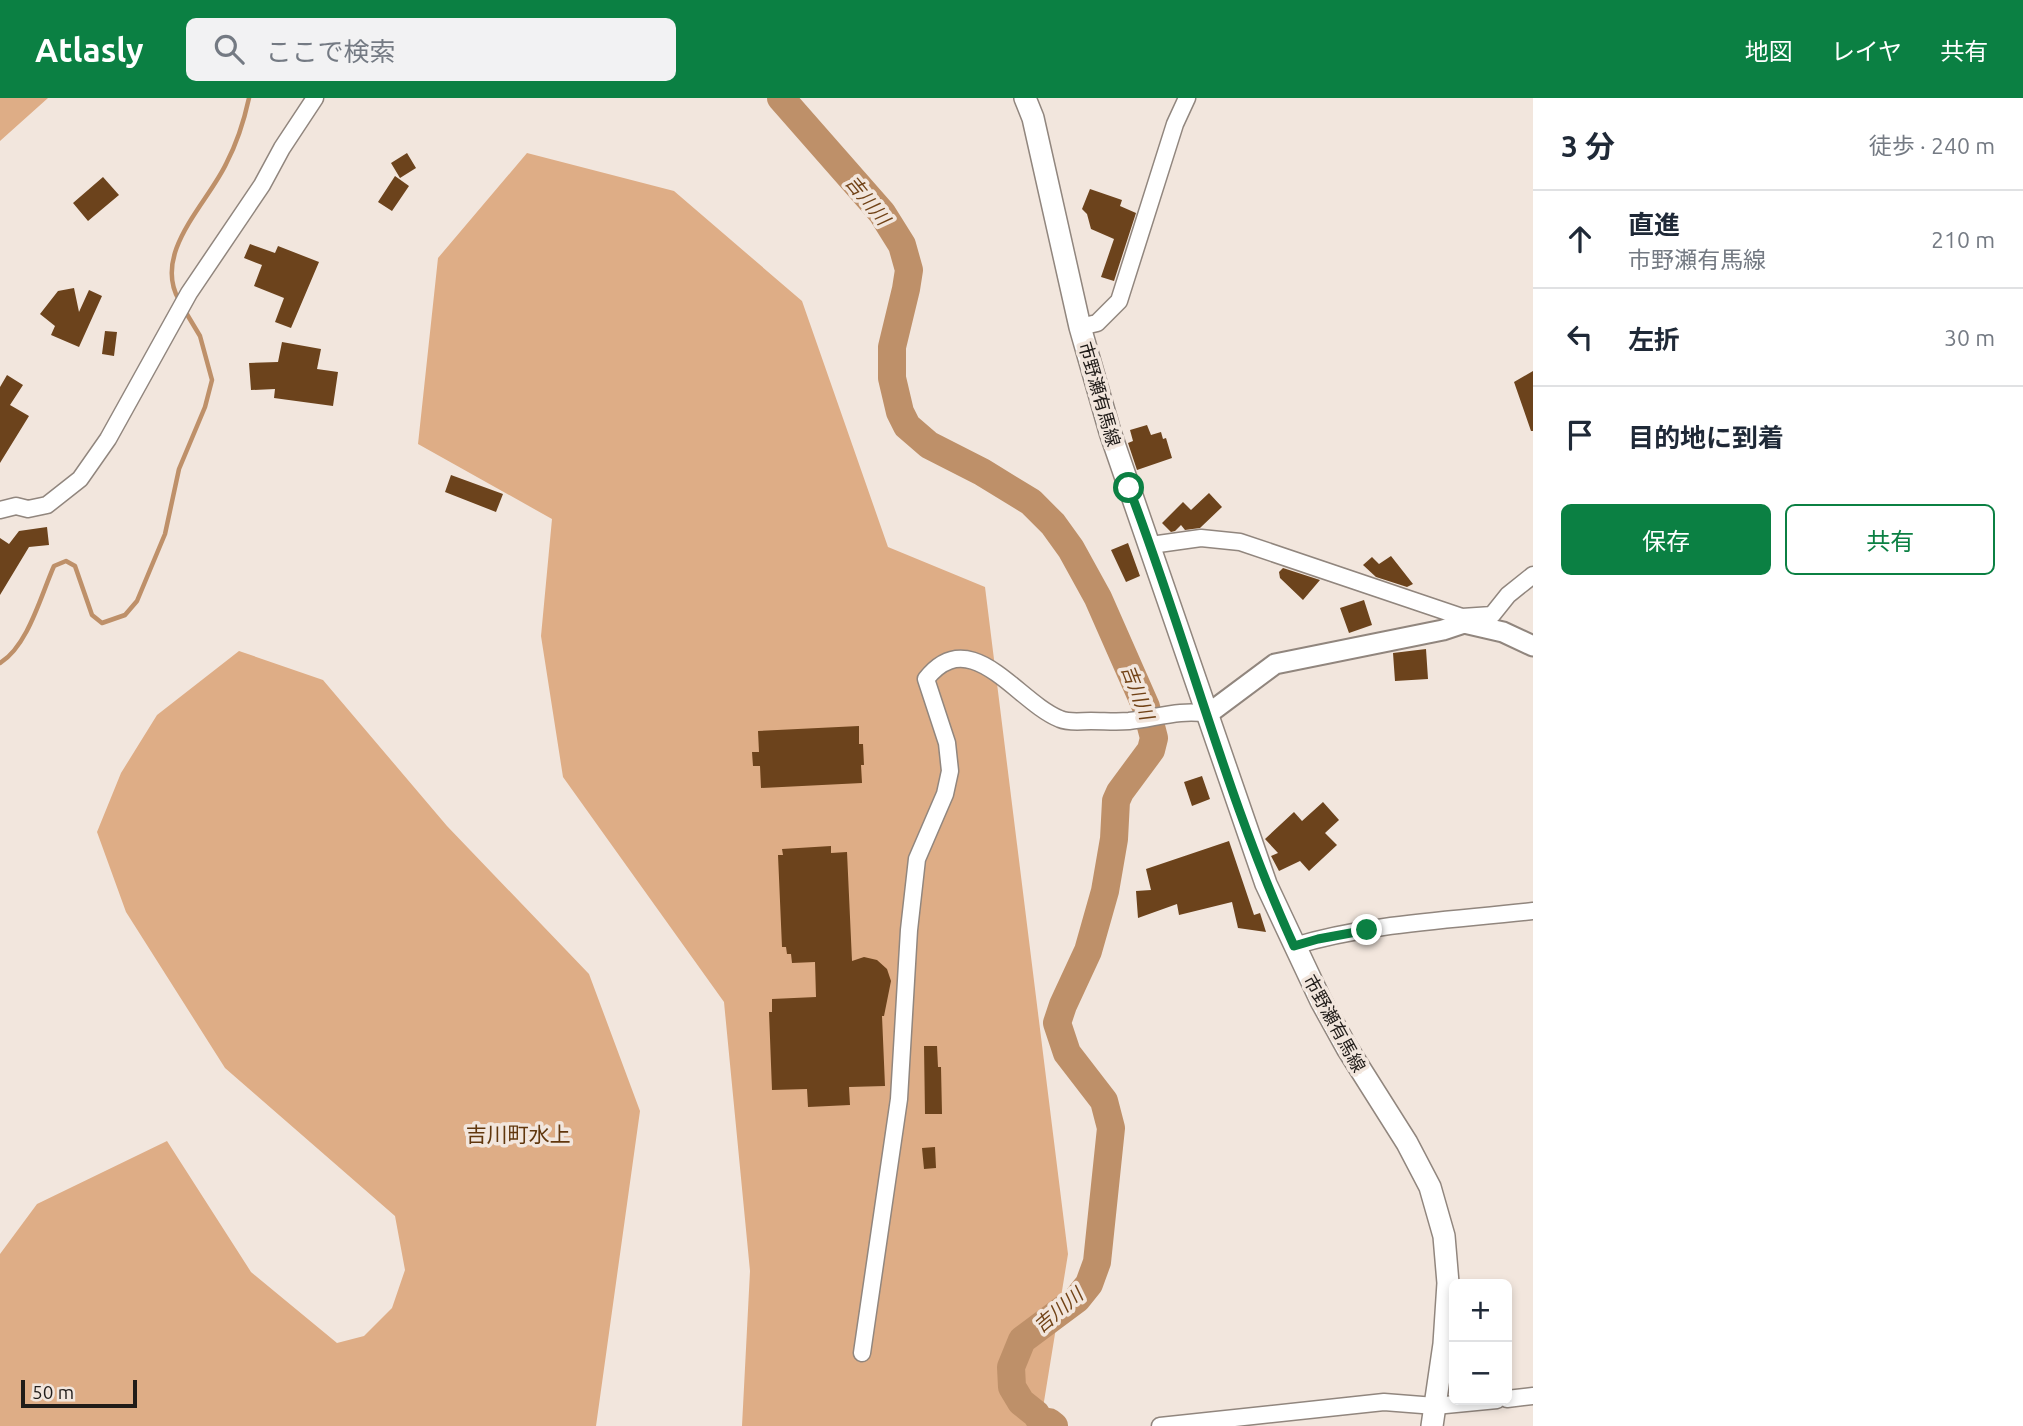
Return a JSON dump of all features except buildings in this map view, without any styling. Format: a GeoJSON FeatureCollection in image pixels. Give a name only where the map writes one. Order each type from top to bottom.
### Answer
{"type":"FeatureCollection","features":[{"type":"Feature","properties":{"kind":"main road","name":"市野瀬有馬線"},"geometry":{"type":"LineString","coordinates":[[1025,98],[1033,118],[1080,327],[1110,432],[1151,545],[1199,712],[1266,884],[1294,946],[1340,1037],[1430,1187],[1444,1236],[1448,1283],[1444,1345],[1434,1416]]}},
{"type":"Feature","properties":{"kind":"street"},"geometry":{"type":"LineString","coordinates":[[0,510],[16,506],[29,509],[47,505],[80,479],[108,439],[188,293],[262,185],[282,148],[315,98]]}},
{"type":"Feature","properties":{"kind":"street"},"geometry":{"type":"LineString","coordinates":[[1080,327],[1097,323],[1119,301],[1175,124],[1187,98]]}},
{"type":"Feature","properties":{"kind":"street"},"geometry":{"type":"LineString","coordinates":[[1151,545],[1201,538],[1240,542],[1503,632],[1533,646]]}},
{"type":"Feature","properties":{"kind":"street"},"geometry":{"type":"LineString","coordinates":[[862,1353],[899,1099],[909,930],[917,859],[945,794],[950,771],[947,743],[926,679],[936,666],[954,660],[971,660],[987,665],[1027,699],[1058,719],[1068,721],[1127,721],[1199,712],[1275,664],[1443,630],[1463,620],[1492,615],[1508,595],[1533,575]]}},
{"type":"Feature","properties":{"kind":"street"},"geometry":{"type":"LineString","coordinates":[[1294,946],[1367,930],[1533,911]]}},
{"type":"Feature","properties":{"kind":"street"},"geometry":{"type":"LineString","coordinates":[[1512,1398],[1533,1396]]}},
{"type":"Feature","properties":{"kind":"street"},"geometry":{"type":"LineString","coordinates":[[1160,1426],[1384,1402],[1434,1416],[1477,1405]]}},
{"type":"Feature","properties":{"kind":"shaded area"},"geometry":{"type":"Polygon","coordinates":[[[0,98],[48,98],[0,141],[0,98]]]}},
{"type":"Feature","properties":{"kind":"shaded area"},"geometry":{"type":"Polygon","coordinates":[[[527,153],[674,191],[802,301],[888,547],[985,587],[1068,1254],[1041,1420],[1043,1426],[742,1426],[750,1271],[724,1002],[563,777],[541,636],[552,519],[418,444],[438,258],[527,153]]]}},
{"type":"Feature","properties":{"kind":"shaded area"},"geometry":{"type":"Polygon","coordinates":[[[239,651],[323,680],[447,826],[589,974],[640,1111],[596,1426],[0,1426],[0,1254],[37,1204],[167,1141],[251,1272],[337,1343],[364,1336],[392,1308],[405,1270],[395,1216],[225,1068],[126,912],[97,832],[121,773],[157,715],[239,651]]]}},
{"type":"Feature","properties":{"kind":"waterway"},"geometry":{"type":"LineString","coordinates":[[179,300],[172,282],[172,265],[177,247],[185,229],[230,156],[249,98]]}},
{"type":"Feature","properties":{"kind":"waterway","name":"吉川川"},"geometry":{"type":"LineString","coordinates":[[781,98],[882,213],[902,245],[909,270],[892,347],[892,378],[900,412],[907,426],[929,445],[982,472],[1031,502],[1053,524],[1071,549],[1098,598],[1146,707],[1154,738],[1151,750],[1116,801],[1114,839],[1105,891],[1088,951],[1057,1023],[1067,1053],[1104,1101],[1111,1128],[1097,1262],[1089,1284],[1077,1299],[1022,1340],[1011,1367],[1012,1387],[1021,1402],[1036,1414],[1041,1422],[1049,1422],[1054,1426]]}},
{"type":"Feature","properties":{"kind":"waterway"},"geometry":{"type":"LineString","coordinates":[[0,663],[10,655],[26,632],[54,566],[66,561],[75,566],[92,615],[102,623],[125,615],[137,601],[165,534],[179,469],[205,407],[212,380],[200,336],[185,311]]}},
{"type":"Feature","properties":{"kind":"district","name":"吉川町水上"},"geometry":{"type":"Point","coordinates":[518,1134]}},
{"type":"Feature","properties":{"kind":"route"},"geometry":{"type":"LineString","coordinates":[[1129,488],[1151,545],[1245,827],[1266,884],[1294,946],[1367,930]]}}]}
